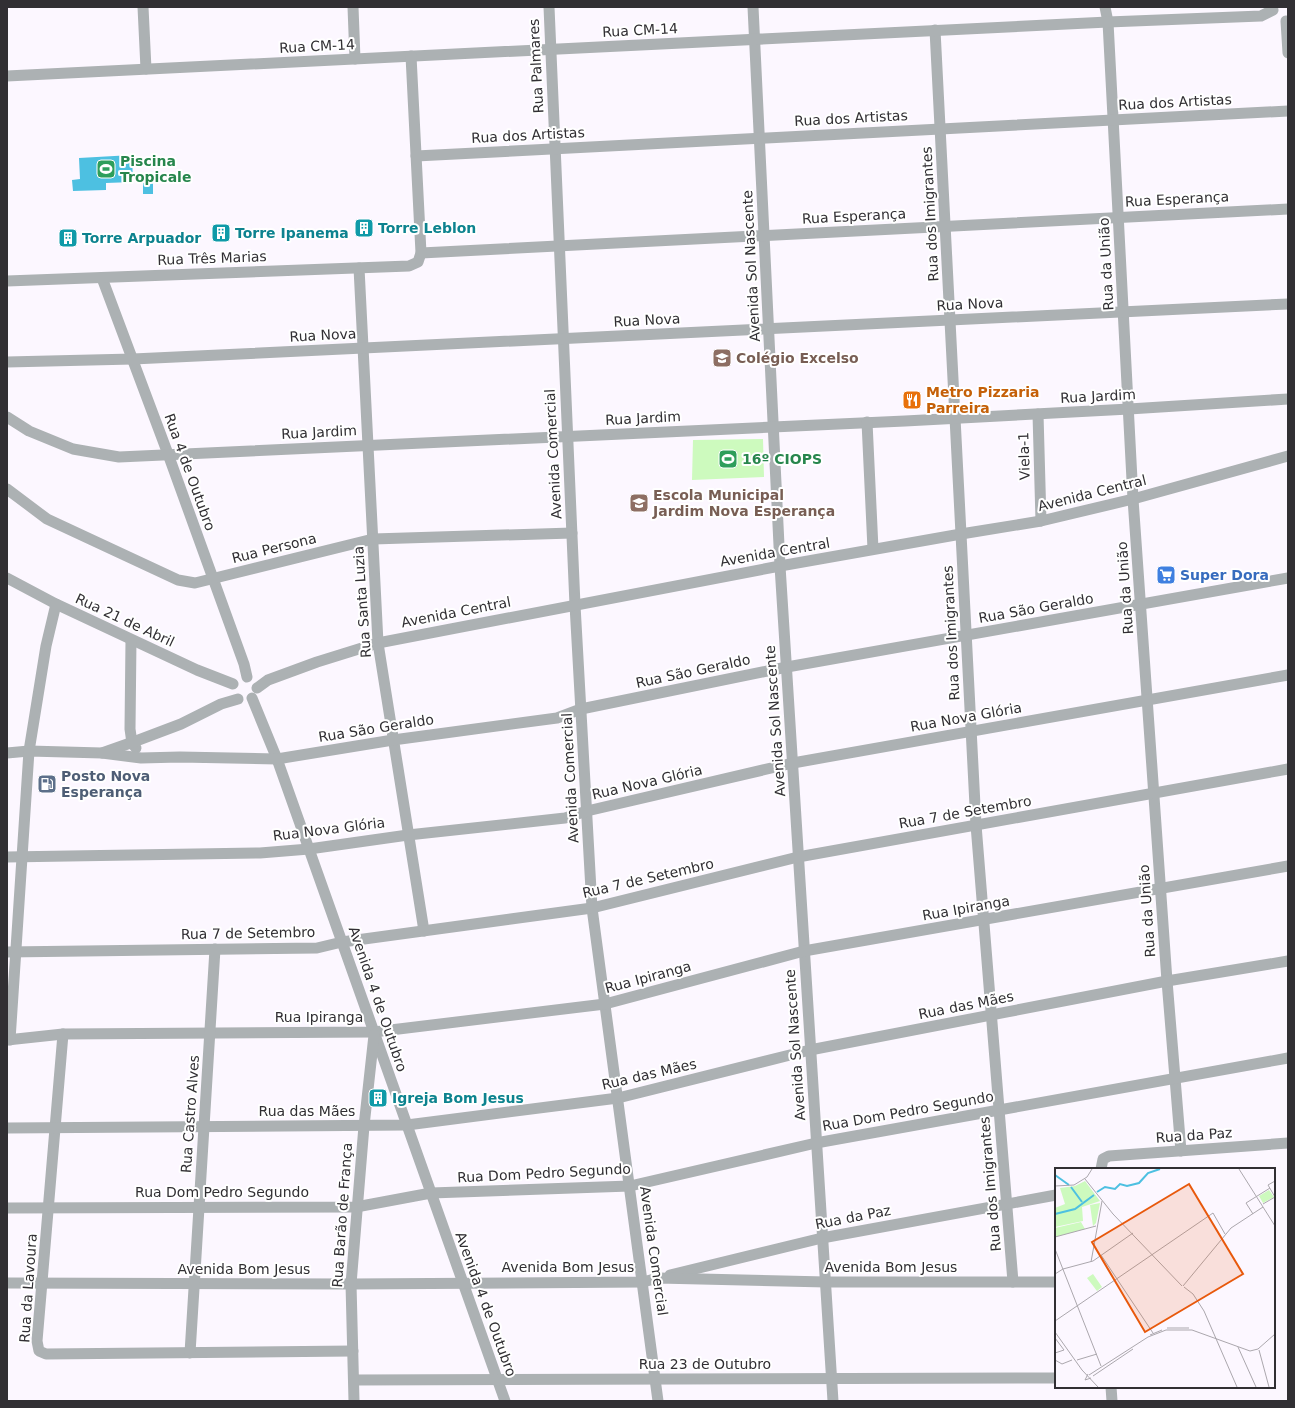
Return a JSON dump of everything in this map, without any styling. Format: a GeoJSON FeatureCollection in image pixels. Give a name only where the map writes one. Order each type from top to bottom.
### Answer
{"type":"FeatureCollection","features":[{"type":"Feature","properties":{"kind":"street"},"geometry":{"type":"LineString","coordinates":[[143,7],[146,69]]}},
{"type":"Feature","properties":{"kind":"street"},"geometry":{"type":"LineString","coordinates":[[353,7],[355,59]]}},
{"type":"Feature","properties":{"kind":"street","name":"Rua Palmares"},"geometry":{"type":"LineString","coordinates":[[549,7],[555,148]]}},
{"type":"Feature","properties":{"kind":"street","name":"Avenida Sol Nascente"},"geometry":{"type":"LineString","coordinates":[[753,7],[780,566],[833,1401]]}},
{"type":"Feature","properties":{"kind":"street","name":"Rua da União"},"geometry":{"type":"LineString","coordinates":[[1105,7],[1108,22],[1114,119],[1133,499],[1167,981],[1181,1151]]}},
{"type":"Feature","properties":{"kind":"street"},"geometry":{"type":"LineString","coordinates":[[1273,8],[1287,22],[1288,53]]}},
{"type":"Feature","properties":{"kind":"street","name":"Rua CM-14"},"geometry":{"type":"LineString","coordinates":[[7,76],[936,30],[1261,16],[1273,8]]}},
{"type":"Feature","properties":{"kind":"street","name":"Rua dos Imigrantes"},"geometry":{"type":"LineString","coordinates":[[936,30],[976,825],[1013,1282]]}},
{"type":"Feature","properties":{"kind":"street"},"geometry":{"type":"LineString","coordinates":[[411,56],[420,258]]}},
{"type":"Feature","properties":{"kind":"street","name":"Rua dos Artistas"},"geometry":{"type":"LineString","coordinates":[[416,156],[1288,111]]}},
{"type":"Feature","properties":{"kind":"street","name":"Avenida Comercial"},"geometry":{"type":"LineString","coordinates":[[555,148],[575,605],[592,908],[658,1401]]}},
{"type":"Feature","properties":{"kind":"street","name":"Rua Esperança"},"geometry":{"type":"LineString","coordinates":[[420,258],[559,246],[1288,209]]}},
{"type":"Feature","properties":{"kind":"street","name":"Rua Três Marias"},"geometry":{"type":"LineString","coordinates":[[7,281],[409,266],[420,258]]}},
{"type":"Feature","properties":{"kind":"street","name":"Rua Santa Luzia"},"geometry":{"type":"LineString","coordinates":[[359,268],[378,642],[424,931]]}},
{"type":"Feature","properties":{"kind":"street","name":"Rua 4 de Outubro"},"geometry":{"type":"LineString","coordinates":[[102,278],[168,454],[252,686]]}},
{"type":"Feature","properties":{"kind":"street","name":"Rua Nova"},"geometry":{"type":"LineString","coordinates":[[7,362],[133,359],[1288,304]]}},
{"type":"Feature","properties":{"kind":"street","name":"Rua Jardim"},"geometry":{"type":"LineString","coordinates":[[7,417],[29,432],[73,449],[119,457],[1038,414],[1288,399]]}},
{"type":"Feature","properties":{"kind":"street","name":"Viela-1"},"geometry":{"type":"LineString","coordinates":[[1038,414],[1041,521]]}},
{"type":"Feature","properties":{"kind":"street"},"geometry":{"type":"LineString","coordinates":[[867,422],[873,550]]}},
{"type":"Feature","properties":{"kind":"street","name":"Avenida Central"},"geometry":{"type":"LineString","coordinates":[[234,691],[236,680],[241,677],[252,686],[317,662],[378,642],[780,566],[1041,521],[1133,499],[1288,456]]}},
{"type":"Feature","properties":{"kind":"street","name":"Rua Persona"},"geometry":{"type":"LineString","coordinates":[[7,489],[47,519],[178,580],[195,583],[373,539],[572,533]]}},
{"type":"Feature","properties":{"kind":"street","name":"Rua 21 de Abril"},"geometry":{"type":"LineString","coordinates":[[7,578],[56,604],[197,670],[234,691]]}},
{"type":"Feature","properties":{"kind":"street","name":"Rua São Geraldo"},"geometry":{"type":"LineString","coordinates":[[102,753],[141,758],[180,757],[278,759],[393,740],[557,718],[581,709],[786,667],[1288,578]]}},
{"type":"Feature","properties":{"kind":"street"},"geometry":{"type":"LineString","coordinates":[[8,1040],[11,951],[22,856],[29,752],[46,646],[56,604]]}},
{"type":"Feature","properties":{"kind":"street"},"geometry":{"type":"LineString","coordinates":[[131,640],[130,729],[132,743],[141,758]]}},
{"type":"Feature","properties":{"kind":"street","name":"Rua Nova Glória"},"geometry":{"type":"LineString","coordinates":[[7,857],[260,853],[565,818],[587,811],[793,763],[1288,675]]}},
{"type":"Feature","properties":{"kind":"street"},"geometry":{"type":"LineString","coordinates":[[7,753],[102,753],[182,724],[221,704],[234,691],[245,701],[252,686]]}},
{"type":"Feature","properties":{"kind":"street","name":"Avenida 4 de Outubro"},"geometry":{"type":"LineString","coordinates":[[252,686],[505,1401]]}},
{"type":"Feature","properties":{"kind":"street","name":"Rua 7 de Setembro"},"geometry":{"type":"LineString","coordinates":[[11,951],[317,948],[342,942],[592,908],[798,857],[1288,769]]}},
{"type":"Feature","properties":{"kind":"street","name":"Rua Ipiranga"},"geometry":{"type":"LineString","coordinates":[[8,1040],[63,1034],[374,1032],[605,1004],[804,951],[1288,866]]}},
{"type":"Feature","properties":{"kind":"street","name":"Rua Castro Alves"},"geometry":{"type":"LineString","coordinates":[[190,1353],[215,949]]}},
{"type":"Feature","properties":{"kind":"street","name":"Rua das Mães"},"geometry":{"type":"LineString","coordinates":[[7,1128],[407,1125],[618,1098],[810,1050],[1167,981],[1288,961]]}},
{"type":"Feature","properties":{"kind":"street","name":"Rua Barão de França"},"geometry":{"type":"LineString","coordinates":[[354,1401],[351,1284],[356,1207],[374,1032]]}},
{"type":"Feature","properties":{"kind":"street","name":"Rua da Lavoura"},"geometry":{"type":"LineString","coordinates":[[63,1034],[37,1341],[39,1351],[46,1354],[353,1351]]}},
{"type":"Feature","properties":{"kind":"street","name":"Rua Dom Pedro Segundo"},"geometry":{"type":"LineString","coordinates":[[7,1208],[356,1207],[431,1193],[630,1186],[816,1143],[1288,1058]]}},
{"type":"Feature","properties":{"kind":"street","name":"Rua da Paz"},"geometry":{"type":"LineString","coordinates":[[1102,1164],[1109,1156],[1288,1142]]}},
{"type":"Feature","properties":{"kind":"street","name":"Rua da Paz"},"geometry":{"type":"LineString","coordinates":[[658,1278],[702,1266],[822,1238],[1055,1195]]}},
{"type":"Feature","properties":{"kind":"street"},"geometry":{"type":"LineString","coordinates":[[702,1266],[706,1279]]}},
{"type":"Feature","properties":{"kind":"street","name":"Avenida Bom Jesus"},"geometry":{"type":"LineString","coordinates":[[7,1283],[351,1284],[643,1282],[658,1278],[826,1282],[1055,1282]]}},
{"type":"Feature","properties":{"kind":"street","name":"Rua 23 de Outubro"},"geometry":{"type":"LineString","coordinates":[[354,1380],[1055,1378]]}},
{"type":"Feature","properties":{"kind":"street"},"geometry":{"type":"LineString","coordinates":[[1111,1388],[1112,1401]]}},
{"type":"Feature","properties":{"kind":"green space","name":"16º CIOPS"},"geometry":{"type":"Polygon","coordinates":[[[763,439],[764,477],[692,480],[693,440],[763,439]]]}},
{"type":"Feature","properties":{"kind":"water","name":"Piscina Tropicale"},"geometry":{"type":"Polygon","coordinates":[[[132,155],[133,182],[106,183],[106,190],[73,191],[72,180],[80,179],[79,158],[132,155]]]}},
{"type":"Feature","properties":{"kind":"water","name":"Piscina Tropicale"},"geometry":{"type":"Polygon","coordinates":[[[143,174],[153,174],[153,194],[143,194],[143,174]]]}},
{"type":"Feature","properties":{"kind":"place","name":"Piscina Tropicale"},"geometry":{"type":"Point","coordinates":[106,169]}},
{"type":"Feature","properties":{"kind":"place","name":"Torre Leblon"},"geometry":{"type":"Point","coordinates":[364,228]}},
{"type":"Feature","properties":{"kind":"place","name":"Torre Ipanema"},"geometry":{"type":"Point","coordinates":[221,233]}},
{"type":"Feature","properties":{"kind":"place","name":"Torre Arpuador"},"geometry":{"type":"Point","coordinates":[68,238]}},
{"type":"Feature","properties":{"kind":"place","name":"Colégio Excelso"},"geometry":{"type":"Point","coordinates":[722,358]}},
{"type":"Feature","properties":{"kind":"place","name":"Metro Pizzaria Parreira"},"geometry":{"type":"Point","coordinates":[912,400]}},
{"type":"Feature","properties":{"kind":"place","name":"16º CIOPS"},"geometry":{"type":"Point","coordinates":[728,459]}},
{"type":"Feature","properties":{"kind":"place","name":"Escola Municipal Jardim Nova Esperança"},"geometry":{"type":"Point","coordinates":[639,503]}},
{"type":"Feature","properties":{"kind":"place","name":"Super Dora"},"geometry":{"type":"Point","coordinates":[1166,575]}},
{"type":"Feature","properties":{"kind":"place","name":"Posto Nova Esperança"},"geometry":{"type":"Point","coordinates":[47,784]}},
{"type":"Feature","properties":{"kind":"place","name":"Igreja Bom Jesus"},"geometry":{"type":"Point","coordinates":[378,1098]}}]}
